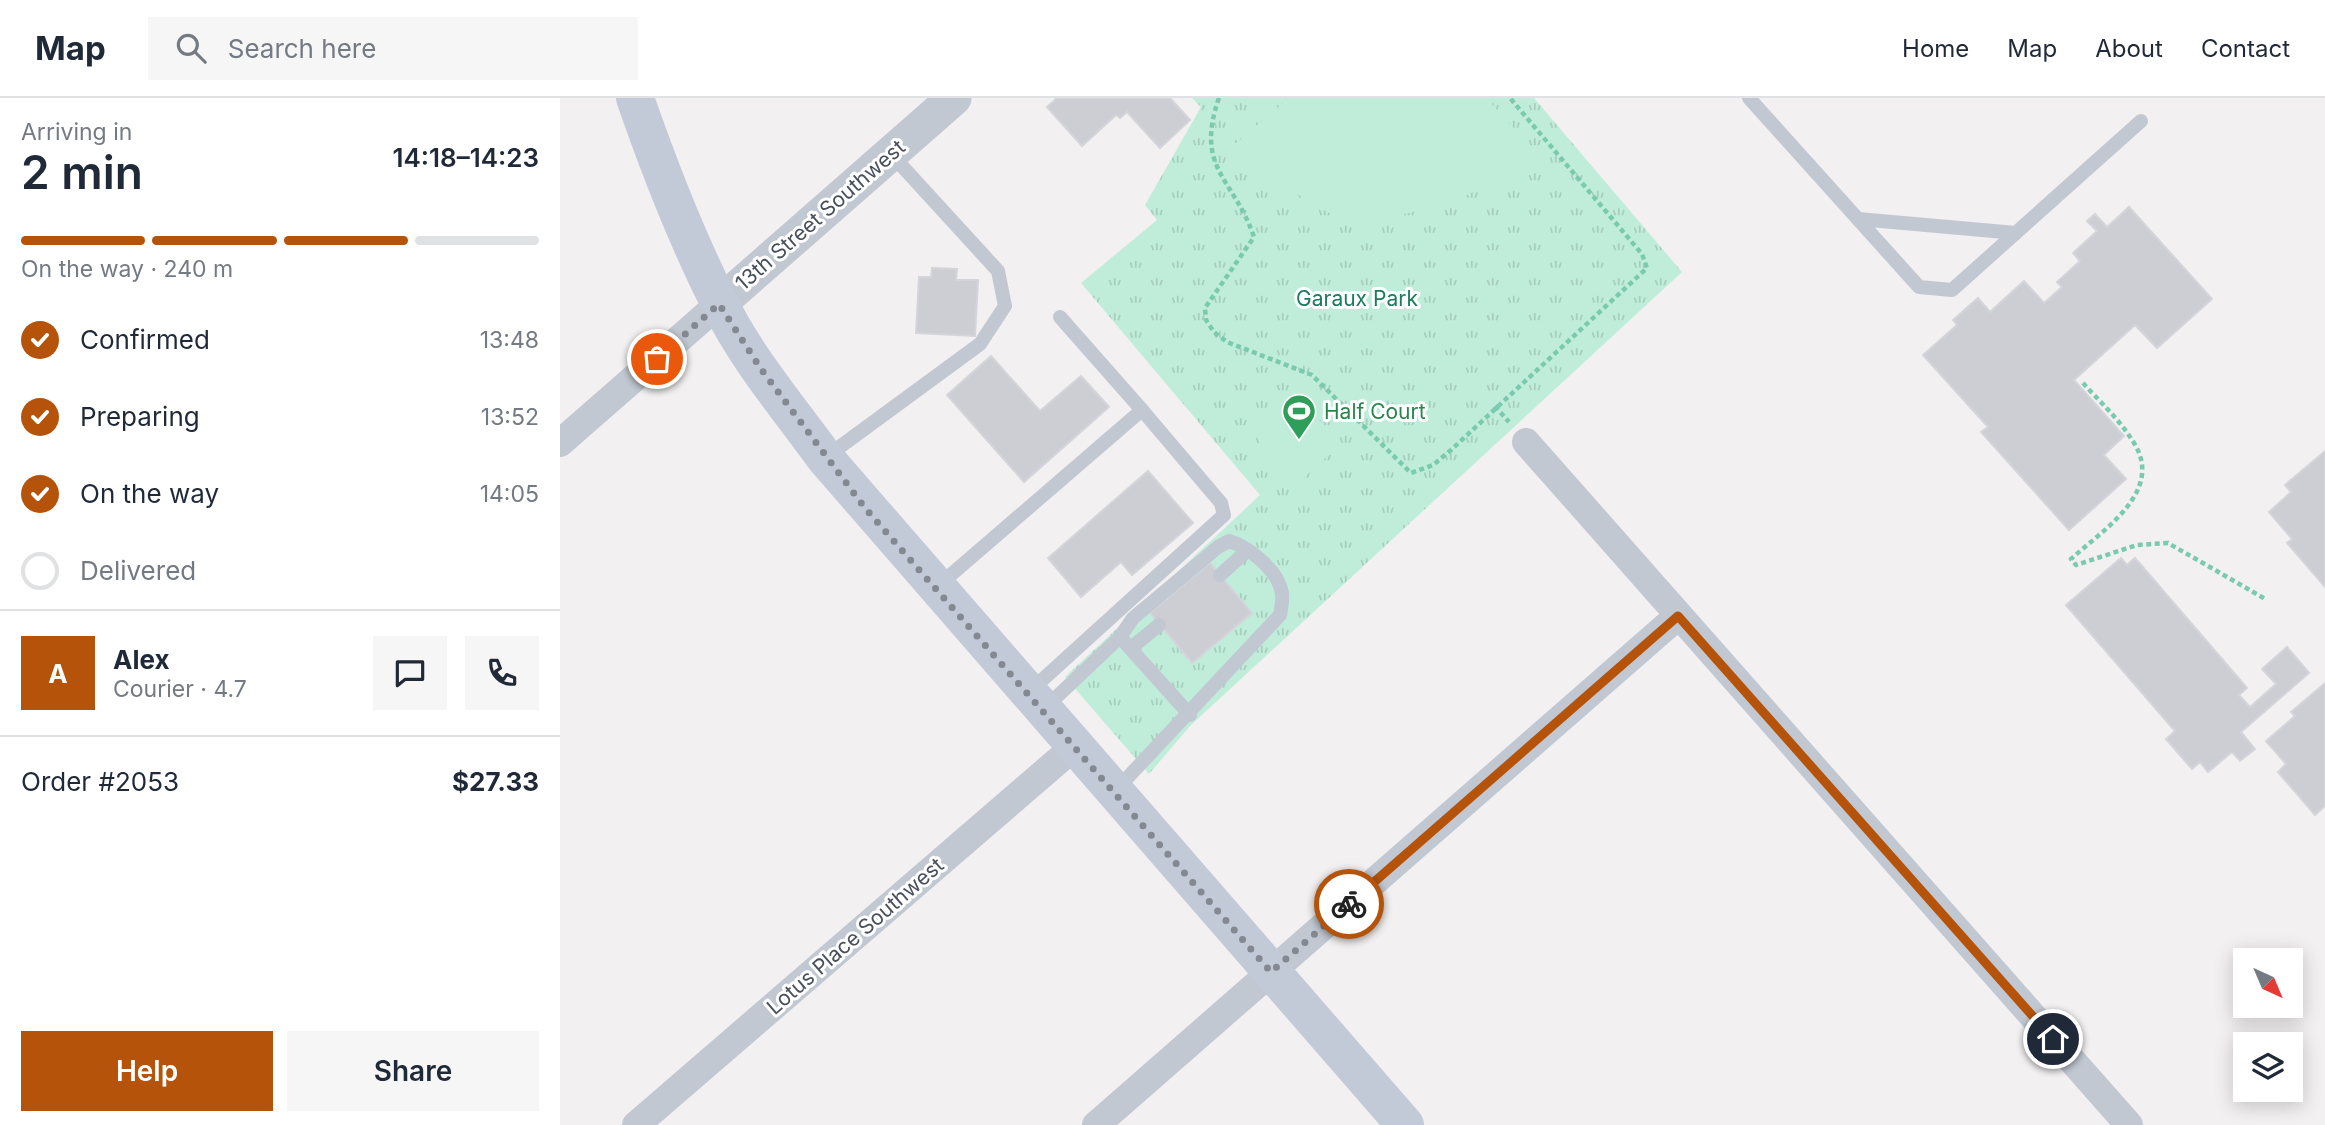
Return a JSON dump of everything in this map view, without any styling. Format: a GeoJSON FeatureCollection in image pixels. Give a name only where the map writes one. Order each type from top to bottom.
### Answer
{"type":"FeatureCollection","features":[{"type":"Feature","properties":{"kind":"main road"},"geometry":{"type":"LineString","coordinates":[[635,98],[676,205],[719,304],[761,369],[825,458],[1405,1125]]}},
{"type":"Feature","properties":{"kind":"street","name":"13th Street Southwest"},"geometry":{"type":"LineString","coordinates":[[560,443],[954,98]]}},
{"type":"Feature","properties":{"kind":"street"},"geometry":{"type":"LineString","coordinates":[[1525,442],[2129,1125]]}},
{"type":"Feature","properties":{"kind":"street"},"geometry":{"type":"LineString","coordinates":[[1096,1125],[1678,616]]}},
{"type":"Feature","properties":{"kind":"street","name":"Lotus Place Southwest"},"geometry":{"type":"LineString","coordinates":[[636,1125],[1074,747]]}},
{"type":"Feature","properties":{"kind":"lane"},"geometry":{"type":"LineString","coordinates":[[1749,98],[1919,287],[1952,290],[2141,121]]}},
{"type":"Feature","properties":{"kind":"lane"},"geometry":{"type":"LineString","coordinates":[[825,458],[980,344],[1004,306],[998,271],[891,154]]}},
{"type":"Feature","properties":{"kind":"lane"},"geometry":{"type":"LineString","coordinates":[[1858,219],[2016,233]]}},
{"type":"Feature","properties":{"kind":"lane"},"geometry":{"type":"LineString","coordinates":[[1035,702],[1224,515],[1221,503],[1060,317]]}},
{"type":"Feature","properties":{"kind":"lane"},"geometry":{"type":"LineString","coordinates":[[936,588],[1142,410]]}},
{"type":"Feature","properties":{"kind":"lane"},"geometry":{"type":"LineString","coordinates":[[1035,702],[1120,636],[1133,618],[1228,541],[1248,550],[1271,572],[1282,593],[1280,615],[1190,715],[1114,792]]}},
{"type":"Feature","properties":{"kind":"lane"},"geometry":{"type":"LineString","coordinates":[[1220,575],[1248,550]]}},
{"type":"Feature","properties":{"kind":"lane"},"geometry":{"type":"LineString","coordinates":[[1131,648],[1159,625]]}},
{"type":"Feature","properties":{"kind":"lane"},"geometry":{"type":"LineString","coordinates":[[1120,636],[1190,715]]}},
{"type":"Feature","properties":{"kind":"path"},"geometry":{"type":"LineString","coordinates":[[1219,98],[1210,132],[1214,165],[1244,209],[1254,237],[1205,308],[1206,320],[1214,332],[1227,342],[1312,375],[1411,473],[1433,465],[1451,450],[1647,268],[1642,254],[1510,98]]}},
{"type":"Feature","properties":{"kind":"path"},"geometry":{"type":"LineString","coordinates":[[2083,383],[2133,440],[2143,463],[2141,486],[2129,506],[2071,559],[2076,565],[2137,545],[2168,543],[2267,600]]}},
{"type":"Feature","properties":{"kind":"green space","name":"Garaux Park"},"geometry":{"type":"Polygon","coordinates":[[[1192,98],[1534,98],[1682,272],[1190,726],[1149,774],[1065,677],[1260,495],[1081,283],[1157,220],[1145,205],[1201,107],[1192,98]]]}},
{"type":"Feature","properties":{"kind":"green space"},"geometry":{"type":"Polygon","coordinates":[[[1289,98],[1486,98],[1535,151],[1502,177],[1462,197],[1398,215],[1352,221],[1338,217],[1306,200],[1235,144],[1289,98]]]}},
{"type":"Feature","properties":{"kind":"green space","name":"Half Court"},"geometry":{"type":"Polygon","coordinates":[[[1299,398],[1341,444],[1298,483],[1256,437],[1299,398]]]}},
{"type":"Feature","properties":{"kind":"building"},"geometry":{"type":"Polygon","coordinates":[[[1057,98],[1170,98],[1190,120],[1160,148],[1127,112],[1120,118],[1116,115],[1082,146],[1047,107],[1057,98]]]}},
{"type":"Feature","properties":{"kind":"building"},"geometry":{"type":"Polygon","coordinates":[[[2129,207],[2212,299],[2157,348],[2135,325],[2074,380],[2124,436],[2104,455],[2126,479],[2069,530],[1981,432],[1988,427],[1923,355],[1957,325],[1953,320],[1978,298],[1990,312],[2024,281],[2044,303],[2062,287],[2057,282],[2080,261],[2073,253],[2097,231],[2087,221],[2095,214],[2107,227],[2129,207]]]}},
{"type":"Feature","properties":{"kind":"building"},"geometry":{"type":"Polygon","coordinates":[[[932,268],[957,269],[956,280],[978,280],[975,336],[916,333],[919,277],[931,277],[932,268]]]}},
{"type":"Feature","properties":{"kind":"building"},"geometry":{"type":"Polygon","coordinates":[[[991,356],[1040,411],[1081,376],[1109,407],[1024,482],[947,395],[991,356]]]}},
{"type":"Feature","properties":{"kind":"building"},"geometry":{"type":"Polygon","coordinates":[[[2325,451],[2325,587],[2287,543],[2292,539],[2269,512],[2291,492],[2285,485],[2325,451]]]}},
{"type":"Feature","properties":{"kind":"building"},"geometry":{"type":"Polygon","coordinates":[[[1148,471],[1193,523],[1132,575],[1121,562],[1081,597],[1048,558],[1148,471]]]}},
{"type":"Feature","properties":{"kind":"building"},"geometry":{"type":"Polygon","coordinates":[[[2121,558],[2127,565],[2135,558],[2247,688],[2239,695],[2250,707],[2276,684],[2262,669],[2287,647],[2309,673],[2241,732],[2255,749],[2240,761],[2232,752],[2208,772],[2200,762],[2192,769],[2166,739],[2175,731],[2066,605],[2121,558]]]}},
{"type":"Feature","properties":{"kind":"building"},"geometry":{"type":"Polygon","coordinates":[[[1210,563],[1252,613],[1192,663],[1150,613],[1210,563]]]}},
{"type":"Feature","properties":{"kind":"building"},"geometry":{"type":"Polygon","coordinates":[[[2325,683],[2325,806],[2315,815],[2278,772],[2286,764],[2266,741],[2295,716],[2291,712],[2325,683]]]}},
{"type":"Feature","properties":{"kind":"way so far"},"geometry":{"type":"LineString","coordinates":[[657,359],[719,304],[761,369],[865,508],[1271,972],[1349,904]]}},
{"type":"Feature","properties":{"kind":"place","name":"Half Court"},"geometry":{"type":"Point","coordinates":[1299,441]}},
{"type":"Feature","properties":{"kind":"route"},"geometry":{"type":"LineString","coordinates":[[1349,904],[1678,616],[2053,1039]]}}]}
